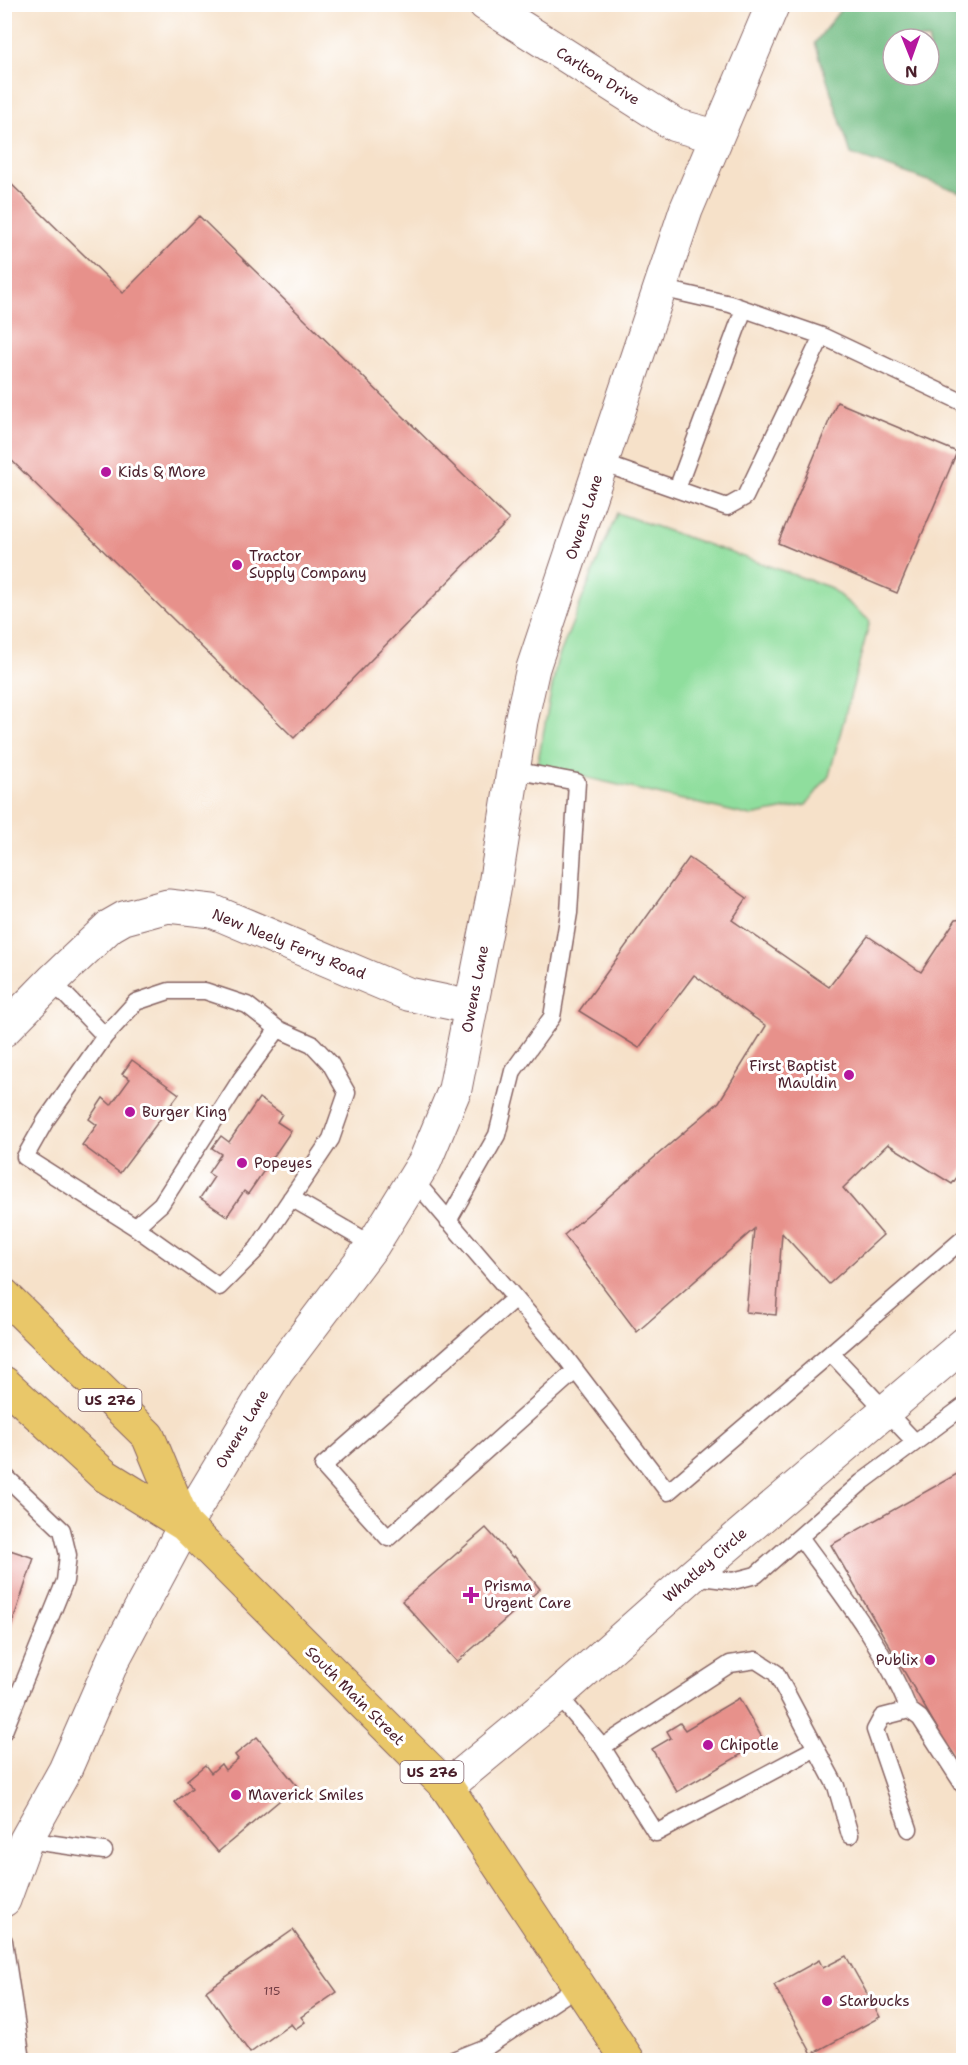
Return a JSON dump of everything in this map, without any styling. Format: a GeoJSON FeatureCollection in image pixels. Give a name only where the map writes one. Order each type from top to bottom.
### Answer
{"type":"FeatureCollection","features":[{"type":"Feature","properties":{"kind":"main road","name":"South Main Street"},"geometry":{"type":"LineString","coordinates":[[4,1295],[148,1436],[185,1525]]}},
{"type":"Feature","properties":{"kind":"main road","name":"South Main Street"},"geometry":{"type":"LineString","coordinates":[[4,1383],[104,1475],[185,1525],[447,1787],[624,2059]]}},
{"type":"Feature","properties":{"kind":"street","name":"Carlton Drive"},"geometry":{"type":"LineString","coordinates":[[485,4],[675,124],[715,136]]}},
{"type":"Feature","properties":{"kind":"street","name":"Owens Lane"},"geometry":{"type":"LineString","coordinates":[[4,1900],[15,1837],[65,1770],[113,1660],[185,1525],[277,1372],[373,1245],[414,1180],[425,1161],[455,1089],[494,891],[513,770],[533,668],[660,288],[715,136],[773,4]]}},
{"type":"Feature","properties":{"kind":"street","name":"New Neely Ferry Road"},"geometry":{"type":"LineString","coordinates":[[4,1030],[92,942],[124,918],[159,908],[196,908],[212,911],[408,994],[471,1006]]}},
{"type":"Feature","properties":{"kind":"street","name":"Whatley Circle"},"geometry":{"type":"LineString","coordinates":[[447,1787],[558,1695],[692,1576],[963,1344]]}},
{"type":"Feature","properties":{"kind":"lane"},"geometry":{"type":"LineString","coordinates":[[660,288],[744,309],[822,336],[963,403]]}},
{"type":"Feature","properties":{"kind":"lane"},"geometry":{"type":"LineString","coordinates":[[677,489],[744,309]]}},
{"type":"Feature","properties":{"kind":"lane"},"geometry":{"type":"LineString","coordinates":[[602,463],[727,507],[745,497],[822,336]]}},
{"type":"Feature","properties":{"kind":"lane"},"geometry":{"type":"LineString","coordinates":[[448,1221],[497,1135],[513,1071],[552,1017],[569,913],[576,782],[513,770]]}},
{"type":"Feature","properties":{"kind":"lane"},"geometry":{"type":"LineString","coordinates":[[52,981],[105,1036]]}},
{"type":"Feature","properties":{"kind":"lane"},"geometry":{"type":"LineString","coordinates":[[169,991],[205,991],[247,1005],[278,1029],[312,1044],[330,1063],[347,1093],[331,1139],[257,1249],[219,1287],[135,1227],[25,1157],[46,1120],[105,1036],[136,1002],[169,991]]}},
{"type":"Feature","properties":{"kind":"lane"},"geometry":{"type":"LineString","coordinates":[[135,1227],[161,1204],[241,1079],[278,1029]]}},
{"type":"Feature","properties":{"kind":"lane"},"geometry":{"type":"LineString","coordinates":[[414,1180],[576,1371],[668,1492],[963,1238]]}},
{"type":"Feature","properties":{"kind":"lane"},"geometry":{"type":"LineString","coordinates":[[291,1198],[373,1245]]}},
{"type":"Feature","properties":{"kind":"lane"},"geometry":{"type":"LineString","coordinates":[[515,1298],[323,1466],[388,1538],[576,1371]]}},
{"type":"Feature","properties":{"kind":"lane"},"geometry":{"type":"LineString","coordinates":[[831,1353],[915,1442]]}},
{"type":"Feature","properties":{"kind":"lane"},"geometry":{"type":"LineString","coordinates":[[692,1576],[733,1581],[756,1575],[862,1482],[963,1406]]}},
{"type":"Feature","properties":{"kind":"lane"},"geometry":{"type":"LineString","coordinates":[[4,1475],[62,1530],[68,1555],[65,1581],[4,1731]]}},
{"type":"Feature","properties":{"kind":"lane"},"geometry":{"type":"LineString","coordinates":[[800,1537],[864,1624],[896,1676],[909,1710],[921,1718],[963,1786]]}},
{"type":"Feature","properties":{"kind":"lane"},"geometry":{"type":"LineString","coordinates":[[602,1747],[730,1664],[756,1660],[776,1673],[836,1786],[850,1835]]}},
{"type":"Feature","properties":{"kind":"lane"},"geometry":{"type":"LineString","coordinates":[[558,1695],[602,1747],[656,1833],[816,1748]]}},
{"type":"Feature","properties":{"kind":"lane"},"geometry":{"type":"LineString","coordinates":[[909,1710],[882,1717],[874,1730],[909,1829]]}},
{"type":"Feature","properties":{"kind":"lane"},"geometry":{"type":"LineString","coordinates":[[15,1837],[104,1851]]}},
{"type":"Feature","properties":{"kind":"lane"},"geometry":{"type":"LineString","coordinates":[[4,1941],[22,2061]]}},
{"type":"Feature","properties":{"kind":"lane"},"geometry":{"type":"LineString","coordinates":[[453,2061],[488,2046],[578,1986]]}},
{"type":"Feature","properties":{"kind":"green space"},"geometry":{"type":"Polygon","coordinates":[[[844,5],[963,5],[963,193],[851,154],[815,43],[844,5]]]}},
{"type":"Feature","properties":{"kind":"green space"},"geometry":{"type":"Polygon","coordinates":[[[617,513],[829,587],[870,621],[829,776],[806,805],[751,816],[537,766],[557,661],[617,513]]]}},
{"type":"Feature","properties":{"kind":"building"},"geometry":{"type":"Polygon","coordinates":[[[4,177],[123,293],[199,216],[509,520],[294,738],[4,453],[4,177]]]}},
{"type":"Feature","properties":{"kind":"building"},"geometry":{"type":"Polygon","coordinates":[[[837,402],[957,452],[897,593],[778,543],[837,402]]]}},
{"type":"Feature","properties":{"kind":"building","name":"First Baptist Mauldin"},"geometry":{"type":"Polygon","coordinates":[[[689,858],[747,898],[732,920],[829,987],[868,936],[921,972],[956,919],[964,918],[964,1168],[952,1184],[888,1144],[843,1188],[883,1235],[829,1284],[782,1233],[776,1315],[746,1312],[754,1229],[637,1332],[564,1235],[719,1102],[766,1026],[694,975],[639,1048],[579,1011],[689,858]]]}},
{"type":"Feature","properties":{"kind":"building","name":"Burger King"},"geometry":{"type":"Polygon","coordinates":[[[132,1060],[179,1094],[120,1173],[82,1145],[97,1125],[89,1119],[103,1098],[111,1105],[130,1079],[122,1074],[132,1060]]]}},
{"type":"Feature","properties":{"kind":"building","name":"Popeyes"},"geometry":{"type":"Polygon","coordinates":[[[259,1098],[282,1114],[277,1122],[291,1131],[248,1194],[244,1191],[227,1216],[200,1198],[214,1177],[208,1173],[221,1154],[212,1148],[221,1136],[229,1142],[259,1098]]]}},
{"type":"Feature","properties":{"kind":"building","name":"Publix"},"geometry":{"type":"Polygon","coordinates":[[[964,1470],[964,1775],[831,1545],[964,1470]]]}},
{"type":"Feature","properties":{"kind":"building","name":"Prisma Urgent Care"},"geometry":{"type":"Polygon","coordinates":[[[486,1528],[513,1558],[514,1556],[540,1589],[457,1662],[402,1601],[486,1528]]]}},
{"type":"Feature","properties":{"kind":"building"},"geometry":{"type":"Polygon","coordinates":[[[4,1548],[34,1558],[5,1645],[4,1644],[4,1548]]]}},
{"type":"Feature","properties":{"kind":"building","name":"Chipotle"},"geometry":{"type":"Polygon","coordinates":[[[739,1698],[764,1741],[677,1792],[652,1749],[671,1738],[667,1731],[680,1723],[685,1730],[739,1698]]]}},
{"type":"Feature","properties":{"kind":"building","name":"Maverick Smiles"},"geometry":{"type":"Polygon","coordinates":[[[257,1737],[297,1786],[218,1852],[175,1802],[192,1788],[187,1780],[205,1765],[211,1773],[221,1764],[225,1770],[238,1759],[235,1755],[257,1737]]]}},
{"type":"Feature","properties":{"kind":"building"},"geometry":{"type":"Polygon","coordinates":[[[293,1930],[337,1992],[301,2017],[305,2022],[295,2029],[291,2024],[250,2053],[206,1991],[293,1930]]]}},
{"type":"Feature","properties":{"kind":"building","name":"Starbucks"},"geometry":{"type":"Polygon","coordinates":[[[846,1956],[880,2017],[812,2054],[774,1985],[819,1960],[823,1968],[846,1956]]]}},
{"type":"Feature","properties":{"kind":"waterway"},"geometry":{"type":"LineString","coordinates":[[943,4],[964,17]]}},
{"type":"Feature","properties":{"kind":"place","name":"Kids & More"},"geometry":{"type":"Point","coordinates":[106,472]}},
{"type":"Feature","properties":{"kind":"place","name":"Tractor Supply Company"},"geometry":{"type":"Point","coordinates":[237,565]}},
{"type":"Feature","properties":{"kind":"place","name":"First Baptist Mauldin"},"geometry":{"type":"Point","coordinates":[849,1075]}},
{"type":"Feature","properties":{"kind":"place","name":"Burger King"},"geometry":{"type":"Point","coordinates":[130,1112]}},
{"type":"Feature","properties":{"kind":"place","name":"Popeyes"},"geometry":{"type":"Point","coordinates":[242,1163]}},
{"type":"Feature","properties":{"kind":"place","name":"Prisma Urgent Care"},"geometry":{"type":"Point","coordinates":[471,1595]}},
{"type":"Feature","properties":{"kind":"place","name":"Publix"},"geometry":{"type":"Point","coordinates":[930,1660]}},
{"type":"Feature","properties":{"kind":"place","name":"Chipotle"},"geometry":{"type":"Point","coordinates":[708,1745]}},
{"type":"Feature","properties":{"kind":"place","name":"Maverick Smiles"},"geometry":{"type":"Point","coordinates":[236,1795]}},
{"type":"Feature","properties":{"kind":"place","name":"Starbucks"},"geometry":{"type":"Point","coordinates":[827,2001]}}]}
